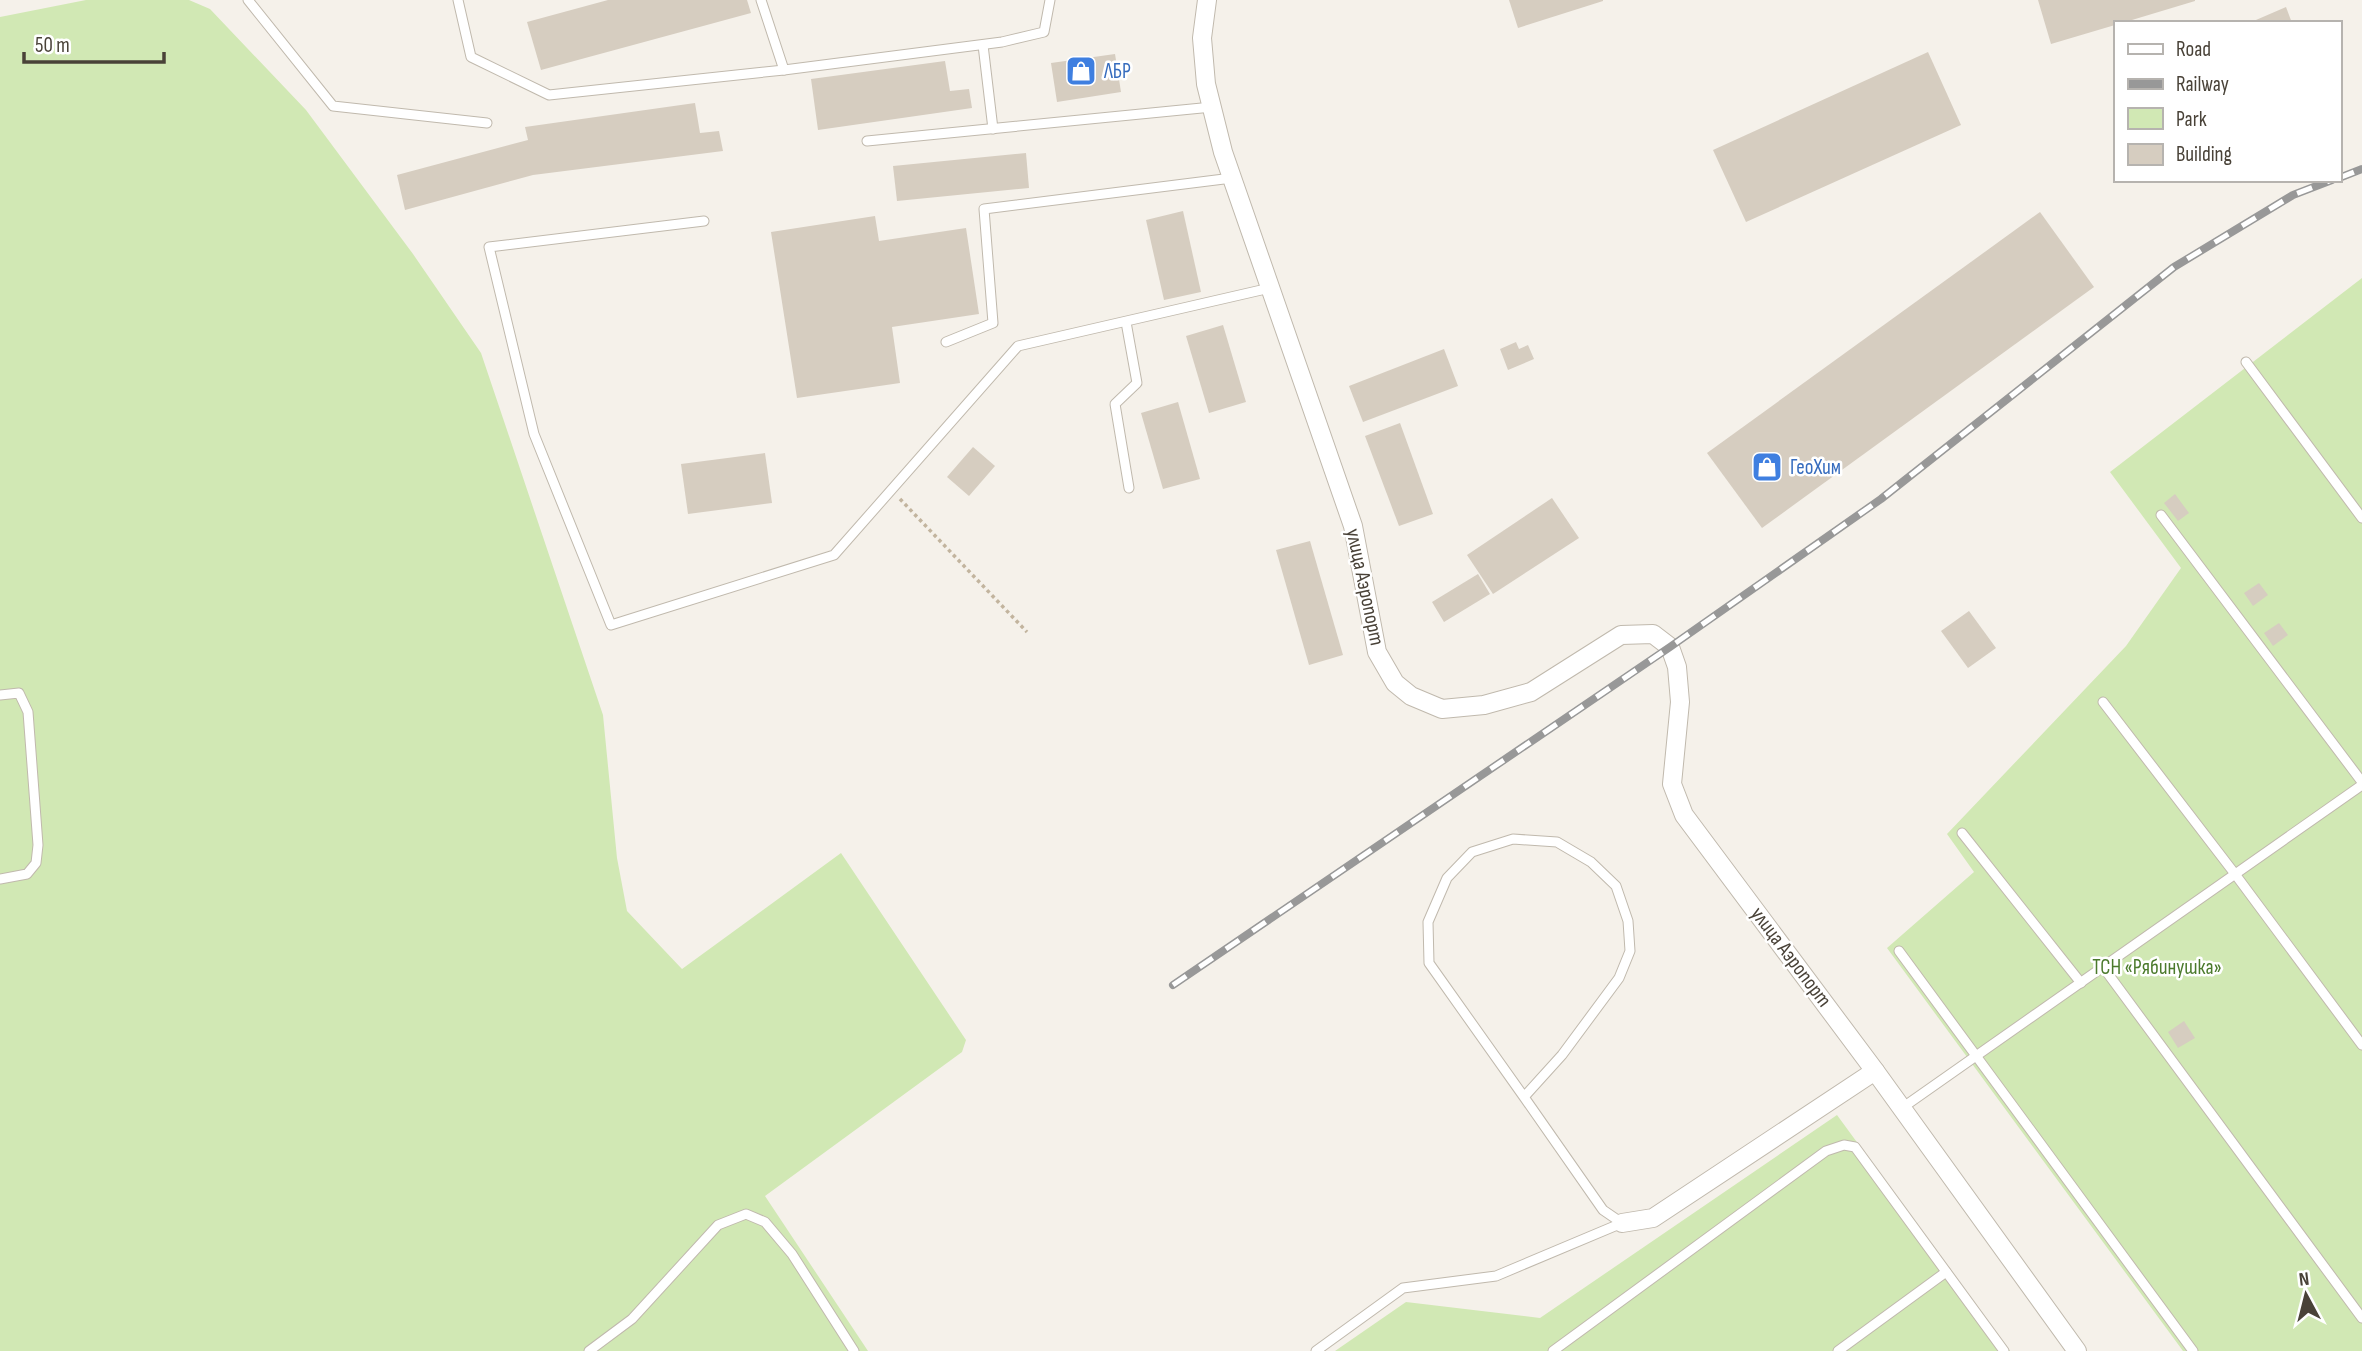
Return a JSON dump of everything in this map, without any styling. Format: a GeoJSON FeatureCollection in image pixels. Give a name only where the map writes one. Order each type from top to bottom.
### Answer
{"type":"FeatureCollection","features":[{"type":"Feature","properties":{"kind":"street","name":"улица Аэропорт"},"geometry":{"type":"LineString","coordinates":[[1207,0],[1202,38],[1206,84],[1212,107],[1232,178],[1353,526],[1377,652],[1395,682],[1411,696],[1442,709],[1484,705],[1531,692],[1621,635],[1653,634],[1670,648],[1676,667],[1680,702],[1672,784],[1684,815],[1875,1071],[2077,1351]]}},
{"type":"Feature","properties":{"kind":"street"},"geometry":{"type":"LineString","coordinates":[[1622,1223],[1653,1218],[1875,1071]]}},
{"type":"Feature","properties":{"kind":"lane"},"geometry":{"type":"LineString","coordinates":[[248,0],[334,106],[487,123]]}},
{"type":"Feature","properties":{"kind":"lane"},"geometry":{"type":"LineString","coordinates":[[458,0],[471,57],[549,95],[785,70],[983,45],[1044,32],[1049,0]]}},
{"type":"Feature","properties":{"kind":"lane"},"geometry":{"type":"LineString","coordinates":[[761,0],[785,70]]}},
{"type":"Feature","properties":{"kind":"lane"},"geometry":{"type":"LineString","coordinates":[[983,45],[993,129]]}},
{"type":"Feature","properties":{"kind":"lane"},"geometry":{"type":"LineString","coordinates":[[867,141],[1212,107]]}},
{"type":"Feature","properties":{"kind":"lane"},"geometry":{"type":"LineString","coordinates":[[946,342],[993,323],[984,208],[1232,178]]}},
{"type":"Feature","properties":{"kind":"lane"},"geometry":{"type":"LineString","coordinates":[[704,221],[489,247],[534,434],[611,625],[834,555],[1018,346],[1270,288]]}},
{"type":"Feature","properties":{"kind":"lane"},"geometry":{"type":"LineString","coordinates":[[1126,322],[1137,383],[1115,404],[1129,488]]}},
{"type":"Feature","properties":{"kind":"lane"},"geometry":{"type":"LineString","coordinates":[[2246,362],[2362,517]]}},
{"type":"Feature","properties":{"kind":"lane"},"geometry":{"type":"LineString","coordinates":[[1902,1108],[2362,784],[2161,514]]}},
{"type":"Feature","properties":{"kind":"lane"},"geometry":{"type":"LineString","coordinates":[[0,695],[19,693],[28,712],[38,845],[36,863],[27,874],[0,879]]}},
{"type":"Feature","properties":{"kind":"lane"},"geometry":{"type":"LineString","coordinates":[[2103,702],[2362,1045]]}},
{"type":"Feature","properties":{"kind":"lane"},"geometry":{"type":"LineString","coordinates":[[1962,833],[2081,983]]}},
{"type":"Feature","properties":{"kind":"lane"},"geometry":{"type":"LineString","coordinates":[[1524,1097],[1562,1055],[1619,978],[1630,951],[1628,922],[1616,886],[1591,862],[1557,842],[1513,839],[1472,852],[1447,878],[1428,922],[1429,962],[1603,1210],[1622,1223]]}},
{"type":"Feature","properties":{"kind":"lane"},"geometry":{"type":"LineString","coordinates":[[1899,951],[2193,1351]]}},
{"type":"Feature","properties":{"kind":"lane"},"geometry":{"type":"LineString","coordinates":[[2103,967],[2362,1318]]}},
{"type":"Feature","properties":{"kind":"lane"},"geometry":{"type":"LineString","coordinates":[[1553,1351],[1826,1152],[1844,1144],[1855,1147],[2004,1351]]}},
{"type":"Feature","properties":{"kind":"lane"},"geometry":{"type":"LineString","coordinates":[[589,1351],[632,1320],[718,1225],[746,1214],[765,1222],[792,1254],[854,1351]]}},
{"type":"Feature","properties":{"kind":"lane"},"geometry":{"type":"LineString","coordinates":[[1316,1351],[1403,1288],[1496,1276],[1622,1223]]}},
{"type":"Feature","properties":{"kind":"lane"},"geometry":{"type":"LineString","coordinates":[[1838,1351],[1946,1272]]}},
{"type":"Feature","properties":{"kind":"path"},"geometry":{"type":"LineString","coordinates":[[891,490],[1027,632]]}},
{"type":"Feature","properties":{"kind":"green space"},"geometry":{"type":"Polygon","coordinates":[[[86,0],[189,0],[210,9],[306,110],[413,254],[481,353],[603,715],[617,858],[627,911],[682,969],[841,853],[966,1040],[962,1052],[765,1196],[868,1351],[0,1351],[0,17],[86,0]]]}},
{"type":"Feature","properties":{"kind":"green space","name":"ТСН «Рябинушка»"},"geometry":{"type":"Polygon","coordinates":[[[2362,278],[2362,1351],[2183,1351],[1887,948],[1974,872],[1947,834],[2126,646],[2181,568],[2110,472],[2362,278]]]}},
{"type":"Feature","properties":{"kind":"green space"},"geometry":{"type":"Polygon","coordinates":[[[1837,1115],[2010,1351],[1335,1351],[1406,1302],[1540,1318],[1837,1115]]]}},
{"type":"Feature","properties":{"kind":"building"},"geometry":{"type":"Polygon","coordinates":[[[608,0],[747,0],[751,13],[541,70],[527,22],[608,0]]]}},
{"type":"Feature","properties":{"kind":"building"},"geometry":{"type":"Polygon","coordinates":[[[1509,0],[1603,0],[1603,1],[1518,28],[1509,0]]]}},
{"type":"Feature","properties":{"kind":"building"},"geometry":{"type":"Polygon","coordinates":[[[2038,0],[2195,0],[2129,21],[2114,21],[2114,25],[2051,44],[2038,0]]]}},
{"type":"Feature","properties":{"kind":"building"},"geometry":{"type":"Polygon","coordinates":[[[2286,7],[2291,21],[2254,21],[2286,7]]]}},
{"type":"Feature","properties":{"kind":"building"},"geometry":{"type":"Polygon","coordinates":[[[1928,52],[1961,125],[1746,222],[1713,150],[1928,52]]]}},
{"type":"Feature","properties":{"kind":"building"},"geometry":{"type":"Polygon","coordinates":[[[1115,54],[1121,92],[1057,102],[1051,63],[1115,54]]]}},
{"type":"Feature","properties":{"kind":"building"},"geometry":{"type":"Polygon","coordinates":[[[945,61],[950,91],[969,89],[972,108],[818,130],[811,79],[945,61]]]}},
{"type":"Feature","properties":{"kind":"building"},"geometry":{"type":"Polygon","coordinates":[[[695,103],[700,133],[719,131],[723,151],[533,175],[405,210],[397,175],[528,140],[525,127],[695,103]]]}},
{"type":"Feature","properties":{"kind":"building"},"geometry":{"type":"Polygon","coordinates":[[[1026,153],[1029,188],[897,201],[893,166],[1026,153]]]}},
{"type":"Feature","properties":{"kind":"building"},"geometry":{"type":"Polygon","coordinates":[[[1183,211],[1201,292],[1164,300],[1146,220],[1183,211]]]}},
{"type":"Feature","properties":{"kind":"building"},"geometry":{"type":"Polygon","coordinates":[[[2040,212],[2094,287],[1762,528],[1707,453],[2040,212]]]}},
{"type":"Feature","properties":{"kind":"building"},"geometry":{"type":"Polygon","coordinates":[[[875,216],[879,241],[966,228],[979,314],[892,327],[900,383],[797,398],[771,232],[875,216]]]}},
{"type":"Feature","properties":{"kind":"building"},"geometry":{"type":"Polygon","coordinates":[[[1223,325],[1246,402],[1209,413],[1186,336],[1223,325]]]}},
{"type":"Feature","properties":{"kind":"building"},"geometry":{"type":"Polygon","coordinates":[[[1516,342],[1519,349],[1528,345],[1534,359],[1508,370],[1500,349],[1516,342]]]}},
{"type":"Feature","properties":{"kind":"building"},"geometry":{"type":"Polygon","coordinates":[[[1444,349],[1458,386],[1363,422],[1349,386],[1444,349]]]}},
{"type":"Feature","properties":{"kind":"building"},"geometry":{"type":"Polygon","coordinates":[[[1178,402],[1200,479],[1163,489],[1141,413],[1178,402]]]}},
{"type":"Feature","properties":{"kind":"building"},"geometry":{"type":"Polygon","coordinates":[[[1400,423],[1433,514],[1399,526],[1365,436],[1400,423]]]}},
{"type":"Feature","properties":{"kind":"building"},"geometry":{"type":"Polygon","coordinates":[[[973,447],[995,466],[969,496],[947,477],[973,447]]]}},
{"type":"Feature","properties":{"kind":"building"},"geometry":{"type":"Polygon","coordinates":[[[765,453],[772,503],[688,514],[681,464],[765,453]]]}},
{"type":"Feature","properties":{"kind":"building"},"geometry":{"type":"Polygon","coordinates":[[[2175,494],[2189,513],[2178,521],[2164,503],[2175,494]]]}},
{"type":"Feature","properties":{"kind":"building"},"geometry":{"type":"Polygon","coordinates":[[[1552,498],[1579,538],[1493,594],[1467,555],[1552,498]]]}},
{"type":"Feature","properties":{"kind":"building"},"geometry":{"type":"Polygon","coordinates":[[[1310,541],[1343,655],[1309,665],[1276,550],[1310,541]]]}},
{"type":"Feature","properties":{"kind":"building"},"geometry":{"type":"Polygon","coordinates":[[[1478,574],[1490,594],[1444,622],[1432,602],[1478,574]]]}},
{"type":"Feature","properties":{"kind":"building"},"geometry":{"type":"Polygon","coordinates":[[[2259,583],[2268,595],[2253,606],[2244,593],[2259,583]]]}},
{"type":"Feature","properties":{"kind":"building"},"geometry":{"type":"Polygon","coordinates":[[[1969,611],[1996,648],[1968,668],[1941,631],[1969,611]]]}},
{"type":"Feature","properties":{"kind":"building"},"geometry":{"type":"Polygon","coordinates":[[[2279,623],[2288,635],[2273,646],[2264,633],[2279,623]]]}},
{"type":"Feature","properties":{"kind":"building"},"geometry":{"type":"Polygon","coordinates":[[[2184,1021],[2195,1038],[2178,1048],[2168,1032],[2184,1021]]]}},
{"type":"Feature","properties":{"kind":"railway"},"geometry":{"type":"LineString","coordinates":[[2341,177],[2362,169]]}},
{"type":"Feature","properties":{"kind":"railway"},"geometry":{"type":"LineString","coordinates":[[1173,985],[1670,647],[1881,499],[2174,267],[2293,195],[2327,182]]}},
{"type":"Feature","properties":{"kind":"place","name":"ЛБР"},"geometry":{"type":"Point","coordinates":[1081,71]}},
{"type":"Feature","properties":{"kind":"place","name":"ГеоХим"},"geometry":{"type":"Point","coordinates":[1767,467]}}]}
